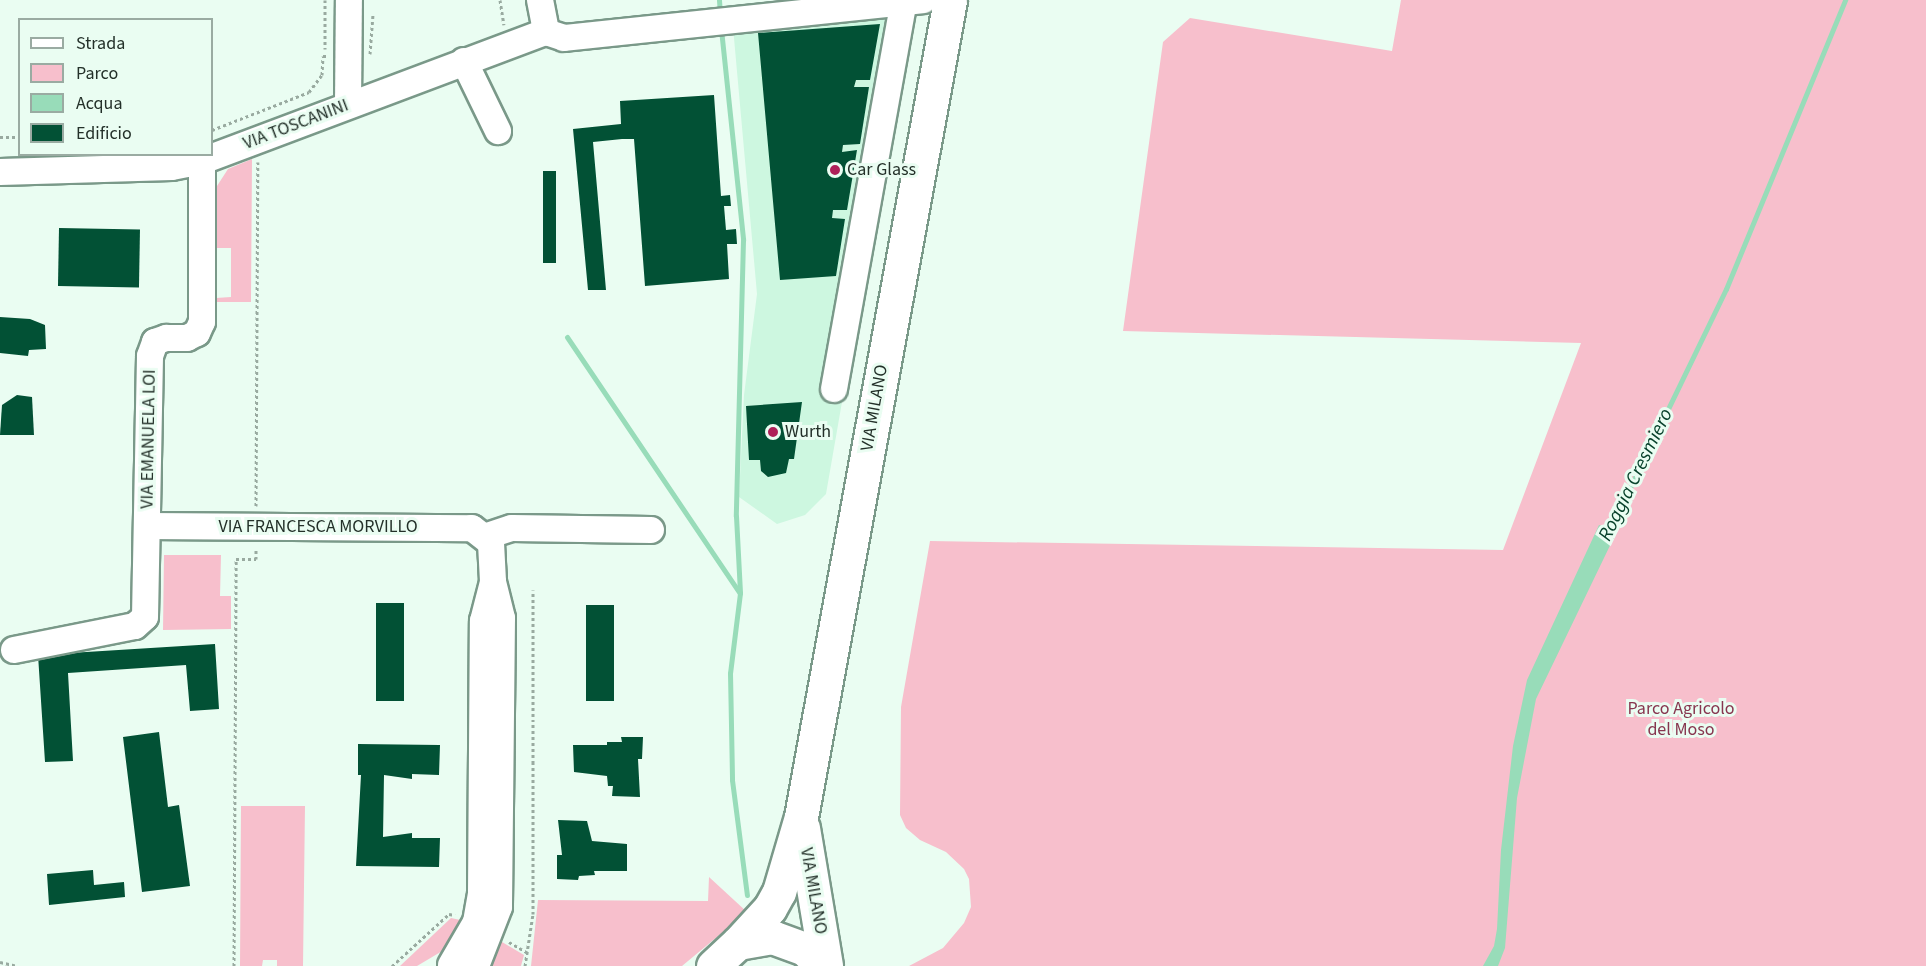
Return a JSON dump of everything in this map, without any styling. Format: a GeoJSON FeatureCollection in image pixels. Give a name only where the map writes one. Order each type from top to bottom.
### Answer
{"type":"FeatureCollection","features":[{"type":"Feature","properties":{"kind":"main road","name":"VIA MILANO"},"geometry":{"type":"LineString","coordinates":[[719,958],[779,892],[801,817],[950,0]]}},
{"type":"Feature","properties":{"kind":"main road","name":"VIA MILANO"},"geometry":{"type":"LineString","coordinates":[[801,817],[823,966]]}},
{"type":"Feature","properties":{"kind":"main road","name":"VIA MILANO"},"geometry":{"type":"LineString","coordinates":[[719,958],[763,937],[789,940],[805,949],[823,966]]}},
{"type":"Feature","properties":{"kind":"street"},"geometry":{"type":"LineString","coordinates":[[348,105],[349,0]]}},
{"type":"Feature","properties":{"kind":"street"},"geometry":{"type":"LineString","coordinates":[[540,0],[546,32]]}},
{"type":"Feature","properties":{"kind":"street"},"geometry":{"type":"LineString","coordinates":[[834,388],[914,1]]}},
{"type":"Feature","properties":{"kind":"street","name":"VIA TOSCANINI"},"geometry":{"type":"LineString","coordinates":[[0,172],[172,167],[202,161],[505,45],[546,32],[564,38],[914,1]]}},
{"type":"Feature","properties":{"kind":"street"},"geometry":{"type":"LineString","coordinates":[[464,61],[498,131]]}},
{"type":"Feature","properties":{"kind":"street","name":"VIA EMANUELA LOI"},"geometry":{"type":"LineString","coordinates":[[14,650],[135,626],[145,617],[150,356],[155,342],[166,338],[187,338],[197,333],[202,322],[202,161]]}},
{"type":"Feature","properties":{"kind":"street","name":"VIA FRANCESCA MORVILLO"},"geometry":{"type":"LineString","coordinates":[[147,526],[472,528],[487,536]]}},
{"type":"Feature","properties":{"kind":"street"},"geometry":{"type":"LineString","coordinates":[[442,966],[452,966],[476,922],[481,893],[490,799],[491,737],[502,618],[493,582],[493,550],[487,536],[512,528],[651,530]]}},
{"type":"Feature","properties":{"kind":"street"},"geometry":{"type":"LineString","coordinates":[[476,966],[499,907],[490,799]]}},
{"type":"Feature","properties":{"kind":"path"},"geometry":{"type":"LineString","coordinates":[[325,0],[325,56]]}},
{"type":"Feature","properties":{"kind":"path"},"geometry":{"type":"LineString","coordinates":[[500,0],[505,45]]}},
{"type":"Feature","properties":{"kind":"path"},"geometry":{"type":"LineString","coordinates":[[213,130],[246,117]]}},
{"type":"Feature","properties":{"kind":"path"},"geometry":{"type":"LineString","coordinates":[[0,137],[18,137]]}},
{"type":"Feature","properties":{"kind":"path"},"geometry":{"type":"LineString","coordinates":[[525,966],[533,880],[533,590]]}},
{"type":"Feature","properties":{"kind":"path"},"geometry":{"type":"LineString","coordinates":[[0,962],[18,966]]}},
{"type":"Feature","properties":{"kind":"shaded area"},"geometry":{"type":"Polygon","coordinates":[[[910,11],[826,494],[805,515],[777,524],[739,497],[744,395],[757,294],[733,27],[910,11]]]}},
{"type":"Feature","properties":{"kind":"green space","name":"Parco Agricolo del Moso"},"geometry":{"type":"Polygon","coordinates":[[[1401,0],[1926,0],[1926,966],[909,966],[943,948],[964,923],[971,907],[969,879],[964,869],[946,852],[920,840],[906,828],[900,815],[901,707],[930,541],[1503,550],[1581,343],[1123,331],[1163,42],[1190,18],[1392,51],[1401,0]]]}},
{"type":"Feature","properties":{"kind":"green space"},"geometry":{"type":"Polygon","coordinates":[[[252,159],[251,302],[216,302],[216,298],[231,297],[231,248],[216,248],[217,186],[228,169],[252,159]]]}},
{"type":"Feature","properties":{"kind":"green space"},"geometry":{"type":"Polygon","coordinates":[[[164,555],[221,555],[220,596],[231,596],[231,629],[163,630],[164,555]]]}},
{"type":"Feature","properties":{"kind":"green space"},"geometry":{"type":"Polygon","coordinates":[[[241,806],[305,806],[303,966],[277,966],[277,960],[263,960],[262,966],[240,966],[241,806]]]}},
{"type":"Feature","properties":{"kind":"green space"},"geometry":{"type":"Polygon","coordinates":[[[709,877],[747,912],[682,966],[531,966],[538,900],[708,901],[709,877]]]}},
{"type":"Feature","properties":{"kind":"green space"},"geometry":{"type":"Polygon","coordinates":[[[451,918],[465,921],[449,947],[417,966],[400,966],[451,918]]]}},
{"type":"Feature","properties":{"kind":"green space"},"geometry":{"type":"Polygon","coordinates":[[[497,939],[524,955],[521,966],[485,966],[497,939]]]}},
{"type":"Feature","properties":{"kind":"water"},"geometry":{"type":"Polygon","coordinates":[[[1599,525],[1617,531],[1536,699],[1517,798],[1505,948],[1498,966],[1483,966],[1494,946],[1497,929],[1501,850],[1513,746],[1527,680],[1599,525]]]}},
{"type":"Feature","properties":{"kind":"building"},"geometry":{"type":"Polygon","coordinates":[[[880,24],[870,80],[856,80],[854,87],[869,87],[860,144],[843,145],[842,152],[857,150],[847,210],[833,210],[832,218],[845,219],[836,276],[780,280],[758,33],[880,24]]]}},
{"type":"Feature","properties":{"kind":"building"},"geometry":{"type":"Polygon","coordinates":[[[714,95],[721,196],[730,195],[731,206],[724,206],[726,230],[736,229],[737,244],[727,244],[729,279],[645,286],[634,139],[622,139],[593,142],[606,290],[588,290],[573,129],[621,124],[620,101],[714,95]]]}},
{"type":"Feature","properties":{"kind":"building"},"geometry":{"type":"Polygon","coordinates":[[[543,171],[556,171],[556,263],[543,263],[543,171]]]}},
{"type":"Feature","properties":{"kind":"building"},"geometry":{"type":"Polygon","coordinates":[[[59,228],[140,229],[139,287],[58,286],[59,228]]]}},
{"type":"Feature","properties":{"kind":"building"},"geometry":{"type":"Polygon","coordinates":[[[0,317],[30,319],[45,325],[46,349],[29,350],[28,356],[0,353],[0,317]]]}},
{"type":"Feature","properties":{"kind":"building"},"geometry":{"type":"Polygon","coordinates":[[[17,395],[32,397],[34,435],[0,435],[2,405],[17,395]]]}},
{"type":"Feature","properties":{"kind":"building","name":"Wurth"},"geometry":{"type":"Polygon","coordinates":[[[802,402],[794,459],[789,459],[786,473],[768,477],[761,471],[760,460],[749,460],[746,406],[802,402]]]}},
{"type":"Feature","properties":{"kind":"building"},"geometry":{"type":"Polygon","coordinates":[[[376,603],[404,603],[404,701],[376,701],[376,603]]]}},
{"type":"Feature","properties":{"kind":"building"},"geometry":{"type":"Polygon","coordinates":[[[586,605],[614,605],[614,701],[586,701],[586,605]]]}},
{"type":"Feature","properties":{"kind":"building"},"geometry":{"type":"Polygon","coordinates":[[[215,644],[219,709],[190,711],[186,665],[68,673],[73,761],[45,762],[38,655],[215,644]]]}},
{"type":"Feature","properties":{"kind":"building"},"geometry":{"type":"Polygon","coordinates":[[[159,732],[168,807],[179,805],[190,886],[142,892],[123,737],[159,732]]]}},
{"type":"Feature","properties":{"kind":"building"},"geometry":{"type":"Polygon","coordinates":[[[621,737],[643,737],[642,759],[638,759],[640,797],[612,796],[613,786],[608,786],[607,776],[574,772],[573,745],[607,745],[607,742],[622,742],[621,737]]]}},
{"type":"Feature","properties":{"kind":"building"},"geometry":{"type":"Polygon","coordinates":[[[358,744],[440,745],[439,775],[412,774],[412,779],[384,775],[383,837],[412,833],[412,838],[440,838],[439,867],[356,866],[361,775],[358,775],[358,744]]]}},
{"type":"Feature","properties":{"kind":"building"},"geometry":{"type":"Polygon","coordinates":[[[558,820],[587,821],[592,841],[627,844],[627,871],[594,871],[595,875],[579,876],[578,880],[557,879],[557,855],[562,855],[558,820]]]}},
{"type":"Feature","properties":{"kind":"building"},"geometry":{"type":"Polygon","coordinates":[[[93,870],[94,885],[124,882],[125,897],[49,905],[47,874],[93,870]]]}},
{"type":"Feature","properties":{"kind":"waterway"},"geometry":{"type":"LineString","coordinates":[[719,0],[720,13]]}},
{"type":"Feature","properties":{"kind":"waterway","name":"Roggia Cresmiero"},"geometry":{"type":"LineString","coordinates":[[1608,533],[1726,289],[1845,0]]}},
{"type":"Feature","properties":{"kind":"waterway"},"geometry":{"type":"LineString","coordinates":[[721,29],[743,240],[736,516],[740,593],[730,673],[732,780],[747,895]]}},
{"type":"Feature","properties":{"kind":"waterway"},"geometry":{"type":"LineString","coordinates":[[567,337],[739,592]]}},
{"type":"Feature","properties":{"kind":"place","name":"Car Glass"},"geometry":{"type":"Point","coordinates":[835,170]}},
{"type":"Feature","properties":{"kind":"place","name":"Wurth"},"geometry":{"type":"Point","coordinates":[773,432]}}]}
